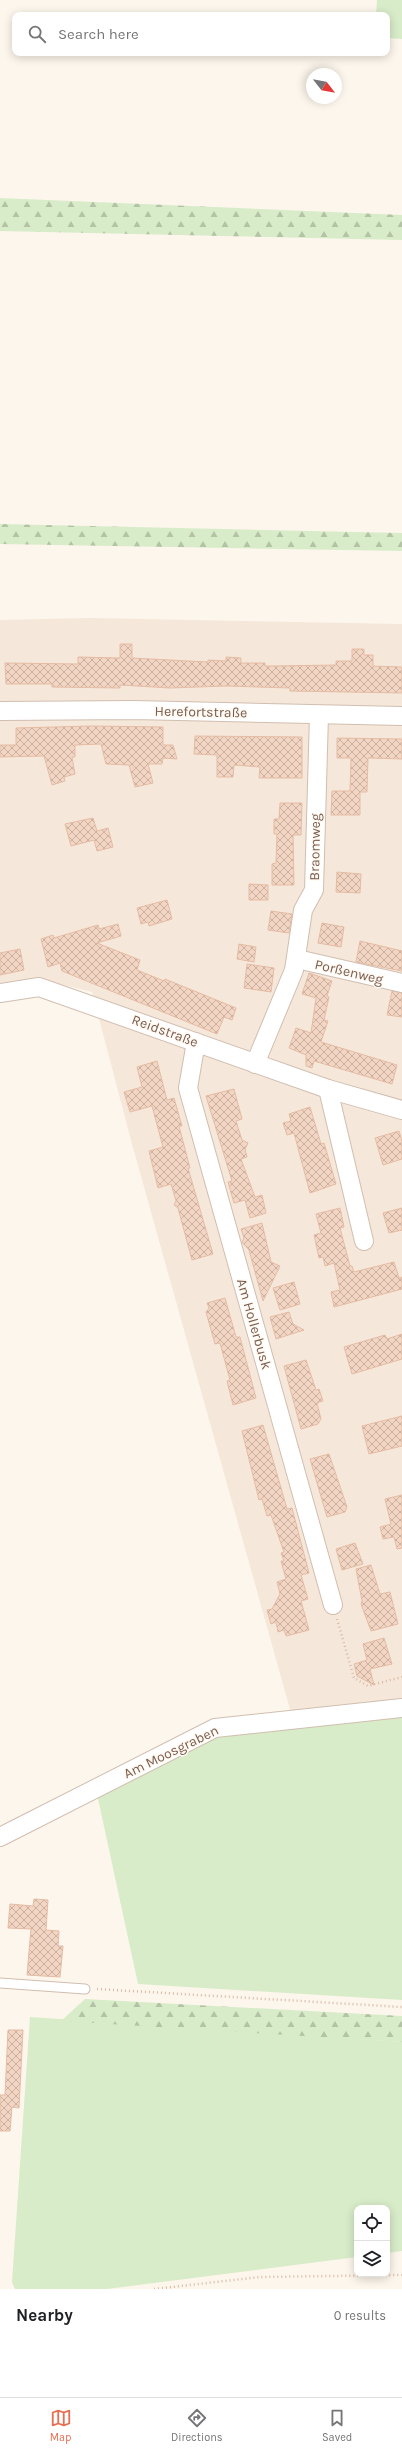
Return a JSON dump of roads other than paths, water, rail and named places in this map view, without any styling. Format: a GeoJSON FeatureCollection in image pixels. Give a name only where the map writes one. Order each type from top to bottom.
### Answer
{"type":"FeatureCollection","features":[{"type":"Feature","properties":{"kind":"street","name":"Herefortstraße"},"geometry":{"type":"LineString","coordinates":[[0,711],[134,710],[402,716]]}},
{"type":"Feature","properties":{"kind":"street","name":"Braomweg"},"geometry":{"type":"LineString","coordinates":[[255,1064],[294,970],[297,959],[303,910],[314,890],[319,715]]}},
{"type":"Feature","properties":{"kind":"street","name":"Porßenweg"},"geometry":{"type":"LineString","coordinates":[[297,959],[402,983]]}},
{"type":"Feature","properties":{"kind":"street","name":"Reidstraße"},"geometry":{"type":"LineString","coordinates":[[0,993],[39,987],[328,1089],[402,1110]]}},
{"type":"Feature","properties":{"kind":"street","name":"Am Hollerbusk"},"geometry":{"type":"LineString","coordinates":[[196,1042],[188,1088],[333,1605]]}},
{"type":"Feature","properties":{"kind":"street"},"geometry":{"type":"LineString","coordinates":[[328,1089],[364,1242]]}},
{"type":"Feature","properties":{"kind":"street","name":"Am Moosgraben"},"geometry":{"type":"LineString","coordinates":[[0,1837],[215,1728],[402,1708]]}},
{"type":"Feature","properties":{"kind":"lane"},"geometry":{"type":"LineString","coordinates":[[0,1983],[85,1989]]}}]}
